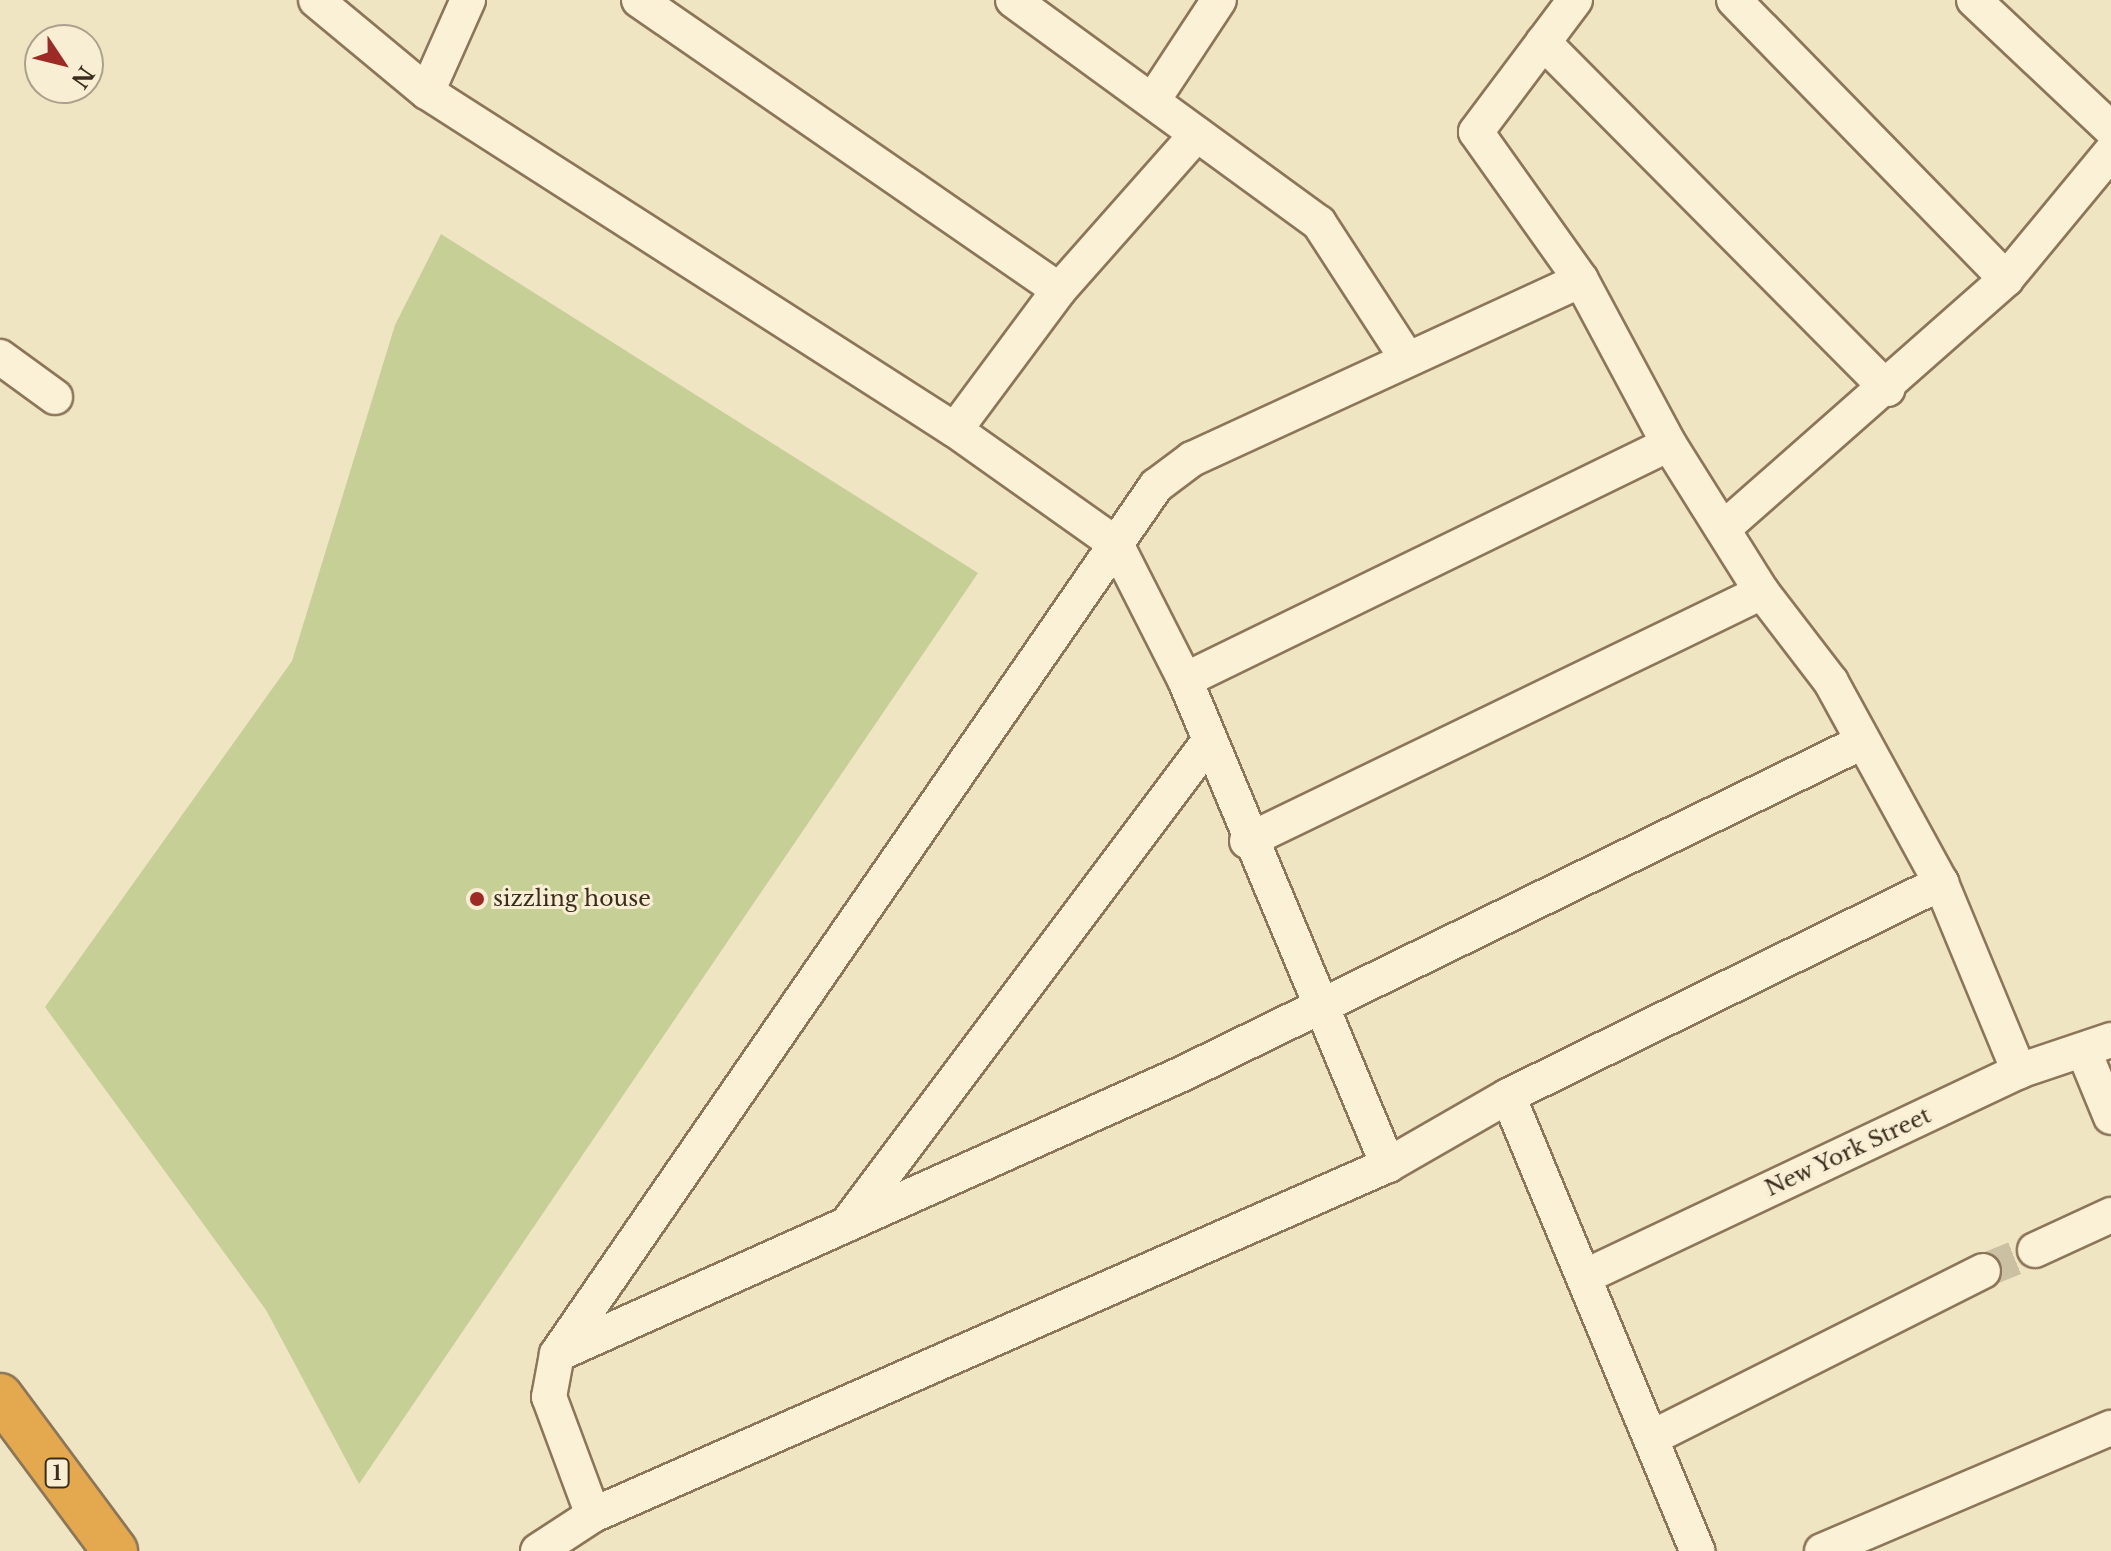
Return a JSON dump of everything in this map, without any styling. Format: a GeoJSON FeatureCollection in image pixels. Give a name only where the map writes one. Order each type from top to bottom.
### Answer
{"type":"FeatureCollection","features":[{"type":"Feature","properties":{"kind":"highway","name":"1"},"geometry":{"type":"LineString","coordinates":[[0,1396],[115,1551]]}},
{"type":"Feature","properties":{"kind":"street"},"geometry":{"type":"LineString","coordinates":[[316,0],[427,92],[955,430],[1116,544],[1185,680],[1207,744],[1317,1010],[1388,1165]]}},
{"type":"Feature","properties":{"kind":"street"},"geometry":{"type":"LineString","coordinates":[[427,92],[468,0]]}},
{"type":"Feature","properties":{"kind":"street"},"geometry":{"type":"LineString","coordinates":[[639,0],[1059,290]]}},
{"type":"Feature","properties":{"kind":"street"},"geometry":{"type":"LineString","coordinates":[[1013,0],[1155,97],[1197,134],[1319,223],[1406,357]]}},
{"type":"Feature","properties":{"kind":"street"},"geometry":{"type":"LineString","coordinates":[[1155,97],[1219,0]]}},
{"type":"Feature","properties":{"kind":"street"},"geometry":{"type":"LineString","coordinates":[[1575,0],[1476,132],[1581,280],[1669,444],[1725,527],[1762,592],[1831,682],[1941,883],[2019,1071]]}},
{"type":"Feature","properties":{"kind":"street"},"geometry":{"type":"LineString","coordinates":[[1734,0],[2006,279]]}},
{"type":"Feature","properties":{"kind":"street"},"geometry":{"type":"LineString","coordinates":[[1974,0],[2111,129]]}},
{"type":"Feature","properties":{"kind":"street"},"geometry":{"type":"LineString","coordinates":[[1543,42],[1887,389]]}},
{"type":"Feature","properties":{"kind":"street"},"geometry":{"type":"LineString","coordinates":[[955,430],[1059,290],[1197,134]]}},
{"type":"Feature","properties":{"kind":"street"},"geometry":{"type":"LineString","coordinates":[[1725,527],[1887,389],[2006,279],[2111,152]]}},
{"type":"Feature","properties":{"kind":"street"},"geometry":{"type":"LineString","coordinates":[[593,1515],[549,1397],[557,1354],[1156,486],[1192,459],[1406,357],[1581,280]]}},
{"type":"Feature","properties":{"kind":"street"},"geometry":{"type":"LineString","coordinates":[[0,357],[55,397]]}},
{"type":"Feature","properties":{"kind":"street"},"geometry":{"type":"LineString","coordinates":[[1185,680],[1669,444]]}},
{"type":"Feature","properties":{"kind":"street"},"geometry":{"type":"LineString","coordinates":[[1247,841],[1762,592]]}},
{"type":"Feature","properties":{"kind":"street"},"geometry":{"type":"LineString","coordinates":[[557,1354],[845,1228],[1317,1010],[1862,742]]}},
{"type":"Feature","properties":{"kind":"street"},"geometry":{"type":"LineString","coordinates":[[845,1228],[1207,744]]}},
{"type":"Feature","properties":{"kind":"street"},"geometry":{"type":"LineString","coordinates":[[538,1551],[593,1515],[1388,1165],[1508,1096],[1941,883]]}},
{"type":"Feature","properties":{"kind":"street"},"geometry":{"type":"LineString","coordinates":[[2098,1047],[2111,1117]]}},
{"type":"Feature","properties":{"kind":"street","name":"New York Street"},"geometry":{"type":"LineString","coordinates":[[1588,1275],[2019,1071],[2098,1047]]}},
{"type":"Feature","properties":{"kind":"street"},"geometry":{"type":"LineString","coordinates":[[1508,1096],[1655,1436],[1697,1551]]}},
{"type":"Feature","properties":{"kind":"street"},"geometry":{"type":"LineString","coordinates":[[2035,1250],[2111,1215]]}},
{"type":"Feature","properties":{"kind":"street"},"geometry":{"type":"LineString","coordinates":[[1655,1436],[1983,1271]]}},
{"type":"Feature","properties":{"kind":"street"},"geometry":{"type":"LineString","coordinates":[[1822,1551],[2111,1428]]}},
{"type":"Feature","properties":{"kind":"green space"},"geometry":{"type":"Polygon","coordinates":[[[441,234],[978,573],[359,1484],[266,1310],[45,1007],[292,661],[395,325],[441,234]]]}},
{"type":"Feature","properties":{"kind":"tunnel"},"geometry":{"type":"LineString","coordinates":[[1983,1271],[2035,1250]]}},
{"type":"Feature","properties":{"kind":"place","name":"sizzling house"},"geometry":{"type":"Point","coordinates":[477,899]}}]}
